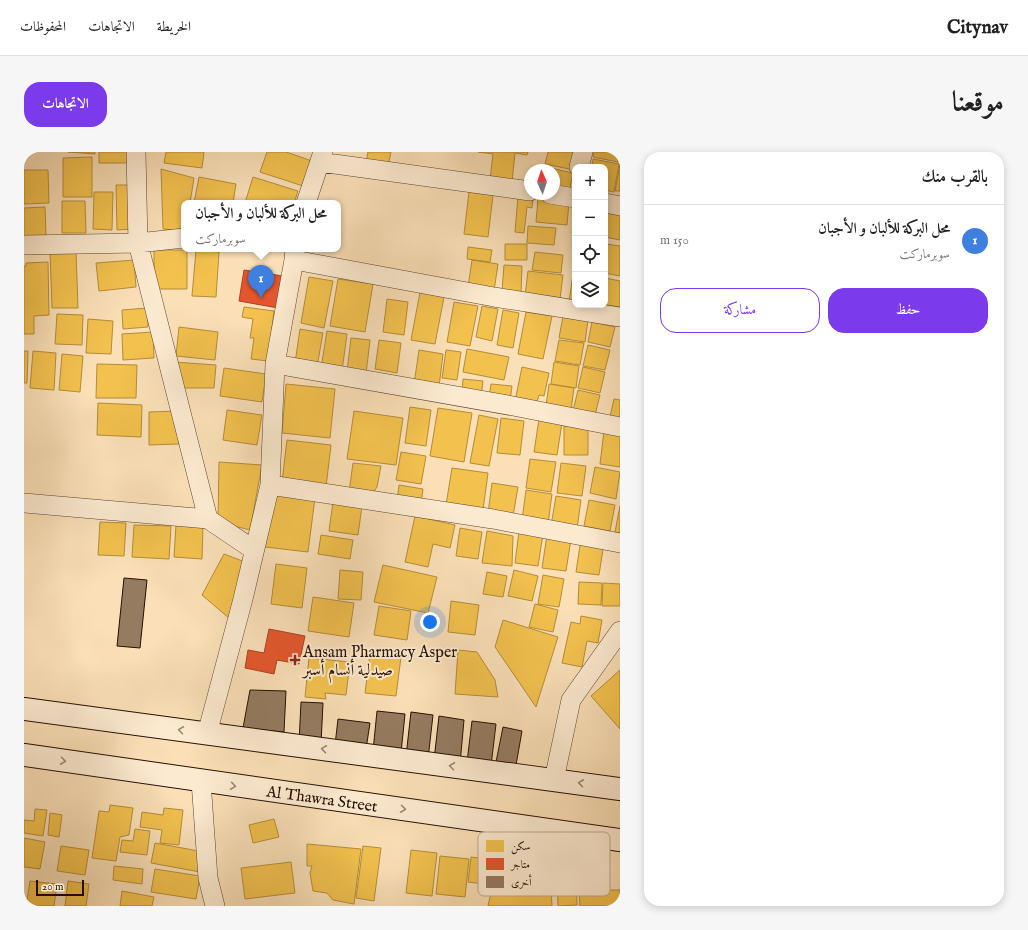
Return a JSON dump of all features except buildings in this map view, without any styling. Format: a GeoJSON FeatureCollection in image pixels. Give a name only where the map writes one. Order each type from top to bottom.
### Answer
{"type":"FeatureCollection","features":[{"type":"Feature","properties":{"kind":"main road"},"geometry":{"type":"LineString","coordinates":[[24,709],[620,789]]}},
{"type":"Feature","properties":{"kind":"main road","name":"Al Thawra Street"},"geometry":{"type":"LineString","coordinates":[[24,755],[563,832]]}},
{"type":"Feature","properties":{"kind":"main road","name":"Al Thawra Street"},"geometry":{"type":"LineString","coordinates":[[610,839],[620,840]]}},
{"type":"Feature","properties":{"kind":"street"},"geometry":{"type":"LineString","coordinates":[[136,152],[138,244],[208,519]]}},
{"type":"Feature","properties":{"kind":"street"},"geometry":{"type":"LineString","coordinates":[[580,164],[583,152]]}},
{"type":"Feature","properties":{"kind":"street"},"geometry":{"type":"LineString","coordinates":[[307,200],[321,157],[524,190]]}},
{"type":"Feature","properties":{"kind":"street"},"geometry":{"type":"LineString","coordinates":[[560,194],[572,194]]}},
{"type":"Feature","properties":{"kind":"street"},"geometry":{"type":"LineString","coordinates":[[608,204],[620,206]]}},
{"type":"Feature","properties":{"kind":"street"},"geometry":{"type":"LineString","coordinates":[[24,245],[138,244],[181,238]]}},
{"type":"Feature","properties":{"kind":"street"},"geometry":{"type":"LineString","coordinates":[[207,734],[244,599],[270,485],[275,364],[294,255],[494,297],[620,316]]}},
{"type":"Feature","properties":{"kind":"street"},"geometry":{"type":"LineString","coordinates":[[275,364],[513,406],[620,427]]}},
{"type":"Feature","properties":{"kind":"street"},"geometry":{"type":"LineString","coordinates":[[270,485],[493,518],[620,543]]}},
{"type":"Feature","properties":{"kind":"street"},"geometry":{"type":"LineString","coordinates":[[24,504],[208,519],[254,550]]}},
{"type":"Feature","properties":{"kind":"street"},"geometry":{"type":"LineString","coordinates":[[554,780],[571,700],[620,631]]}},
{"type":"Feature","properties":{"kind":"street"},"geometry":{"type":"LineString","coordinates":[[201,781],[208,878],[214,906]]}},
{"type":"Feature","properties":{"kind":"place","name":"محل البركة للألبان و الأجبان"},"geometry":{"type":"Point","coordinates":[261,298]}},
{"type":"Feature","properties":{"kind":"place","name":"Ansam Pharmacy Asper صيدلية أنسام أسبر"},"geometry":{"type":"Point","coordinates":[295,660]}}]}
